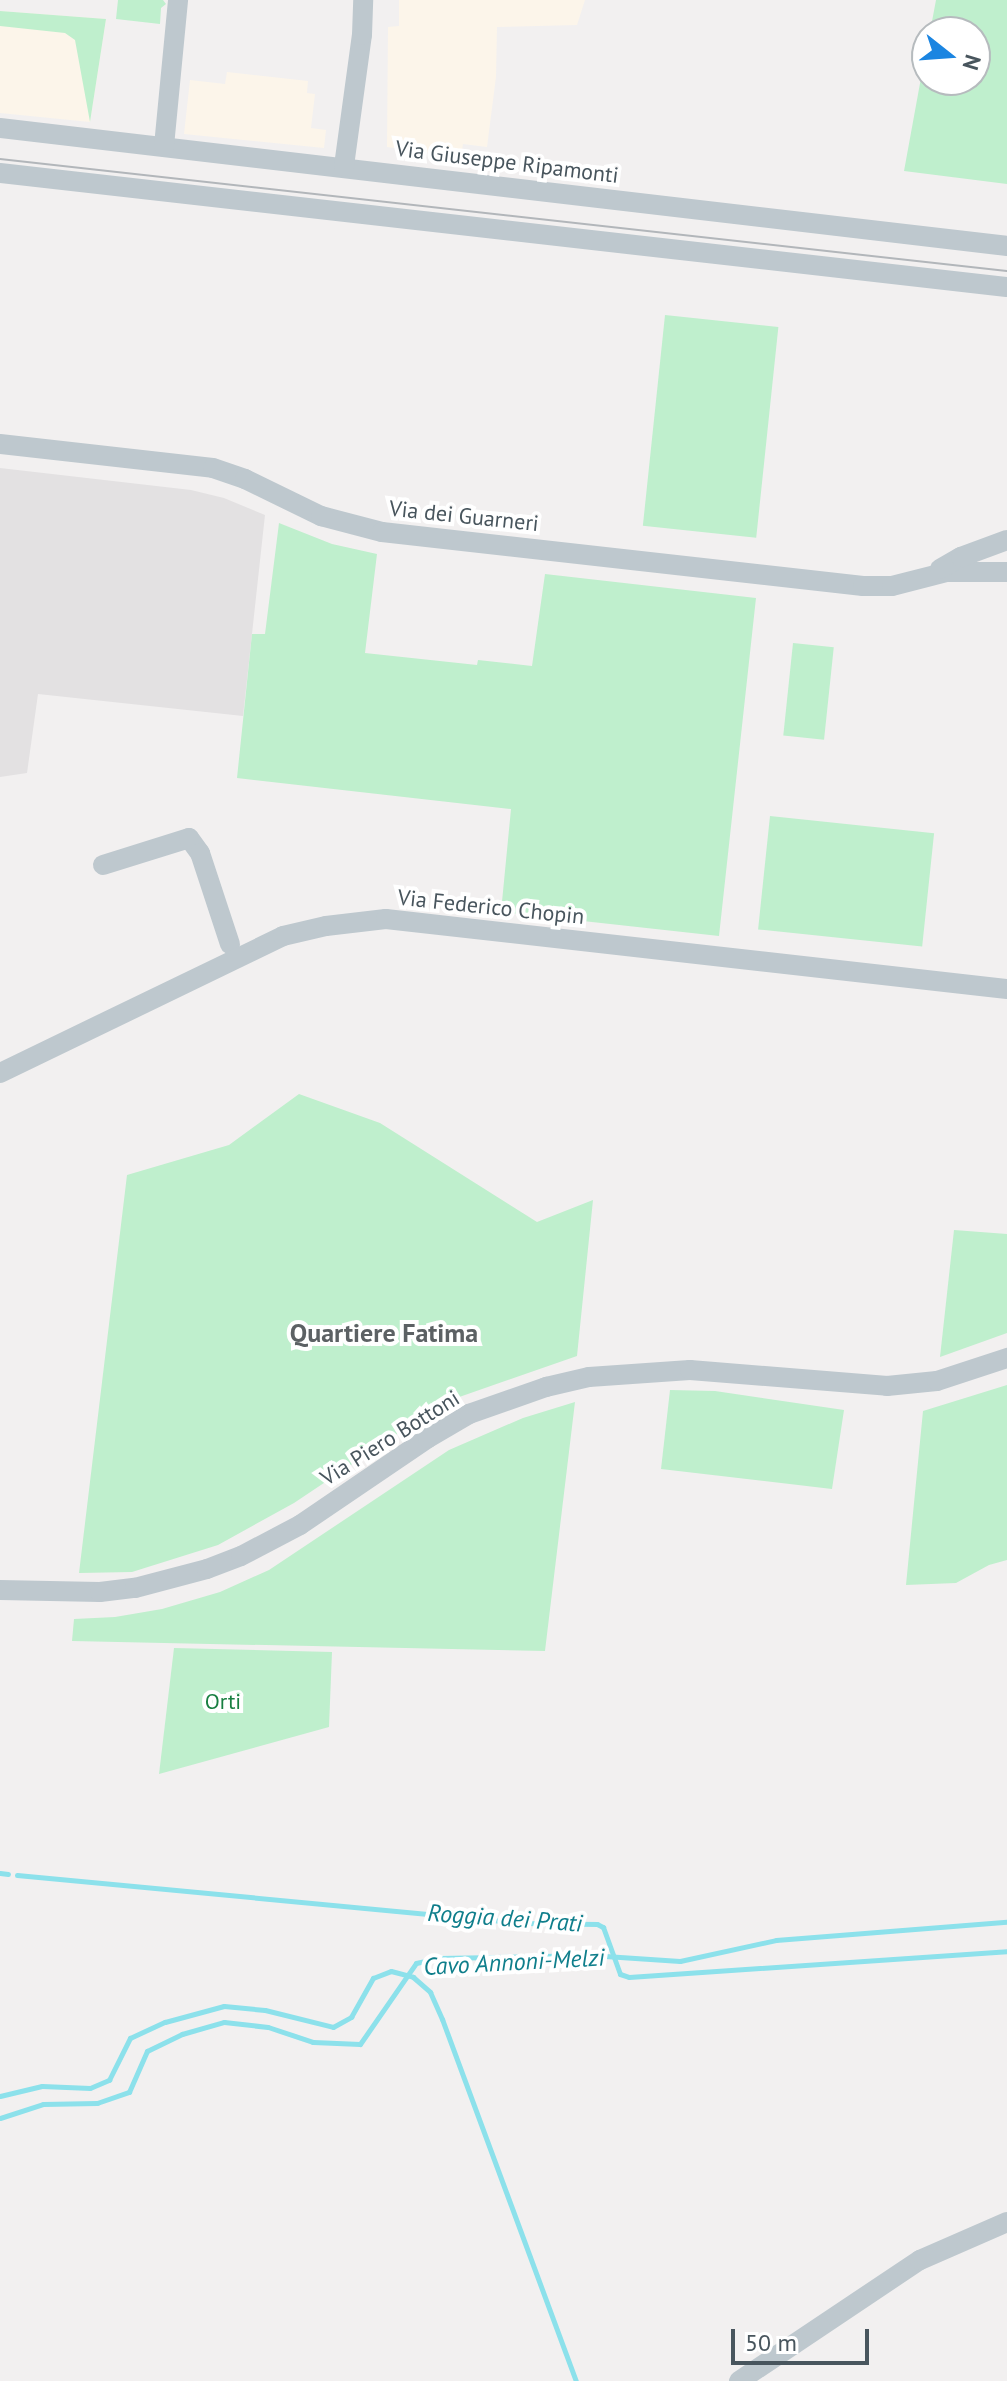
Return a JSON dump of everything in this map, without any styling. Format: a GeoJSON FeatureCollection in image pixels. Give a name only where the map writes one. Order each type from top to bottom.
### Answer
{"type":"FeatureCollection","features":[{"type":"Feature","properties":{"kind":"street"},"geometry":{"type":"LineString","coordinates":[[164,146],[178,0]]}},
{"type":"Feature","properties":{"kind":"street"},"geometry":{"type":"LineString","coordinates":[[344,166],[362,35],[363,0]]}},
{"type":"Feature","properties":{"kind":"street","name":"Via Giuseppe Ripamonti"},"geometry":{"type":"LineString","coordinates":[[0,128],[1007,246]]}},
{"type":"Feature","properties":{"kind":"street"},"geometry":{"type":"LineString","coordinates":[[0,173],[1007,287]]}},
{"type":"Feature","properties":{"kind":"street","name":"Via dei Guarneri"},"geometry":{"type":"LineString","coordinates":[[0,444],[213,468],[245,479],[321,516],[382,532],[863,586],[892,586],[934,574],[1007,572]]}},
{"type":"Feature","properties":{"kind":"street","name":"Via dei Guarneri"},"geometry":{"type":"LineString","coordinates":[[934,574],[961,557],[1007,540]]}},
{"type":"Feature","properties":{"kind":"street"},"geometry":{"type":"LineString","coordinates":[[103,865],[189,838],[200,853],[230,944]]}},
{"type":"Feature","properties":{"kind":"street","name":"Via Federico Chopin"},"geometry":{"type":"LineString","coordinates":[[0,1073],[283,936],[326,926],[386,919],[1007,989]]}},
{"type":"Feature","properties":{"kind":"street","name":"Via Piero Bottoni"},"geometry":{"type":"LineString","coordinates":[[0,1590],[100,1592],[135,1588],[207,1569],[241,1556],[300,1525],[428,1438],[469,1414],[546,1387],[589,1377],[690,1370],[887,1386],[937,1381],[1007,1358]]}},
{"type":"Feature","properties":{"kind":"street"},"geometry":{"type":"LineString","coordinates":[[739,2381],[920,2260],[1007,2222]]}},
{"type":"Feature","properties":{"kind":"shaded area"},"geometry":{"type":"Polygon","coordinates":[[[399,0],[585,0],[577,25],[497,27],[496,77],[487,147],[463,144],[461,157],[387,147],[388,27],[399,26],[399,0]]]}},
{"type":"Feature","properties":{"kind":"shaded area"},"geometry":{"type":"Polygon","coordinates":[[[0,11],[106,19],[90,122],[0,113],[0,11]]]}},
{"type":"Feature","properties":{"kind":"shaded area"},"geometry":{"type":"Polygon","coordinates":[[[227,72],[308,81],[307,93],[315,94],[311,128],[326,130],[324,148],[184,134],[190,80],[225,84],[227,72]]]}},
{"type":"Feature","properties":{"kind":"shaded area"},"geometry":{"type":"Polygon","coordinates":[[[0,468],[191,490],[224,498],[265,515],[243,716],[38,694],[27,773],[0,777],[0,468]]]}},
{"type":"Feature","properties":{"kind":"green space"},"geometry":{"type":"Polygon","coordinates":[[[118,0],[163,0],[166,4],[161,8],[160,24],[116,19],[118,0]]]}},
{"type":"Feature","properties":{"kind":"green space"},"geometry":{"type":"Polygon","coordinates":[[[936,0],[1007,0],[1007,184],[904,171],[918,96],[991,96],[991,16],[933,16],[936,0]]]}},
{"type":"Feature","properties":{"kind":"green space"},"geometry":{"type":"Polygon","coordinates":[[[0,11],[106,19],[90,122],[75,40],[65,33],[0,26],[0,11]]]}},
{"type":"Feature","properties":{"kind":"green space"},"geometry":{"type":"Polygon","coordinates":[[[665,315],[778,327],[756,538],[643,526],[665,315]]]}},
{"type":"Feature","properties":{"kind":"green space"},"geometry":{"type":"Polygon","coordinates":[[[279,523],[332,544],[377,554],[365,653],[477,665],[478,660],[532,666],[545,574],[756,598],[719,936],[501,912],[511,809],[237,778],[252,634],[265,634],[279,523]]]}},
{"type":"Feature","properties":{"kind":"green space"},"geometry":{"type":"Polygon","coordinates":[[[793,643],[834,647],[824,740],[783,735],[793,643]]]}},
{"type":"Feature","properties":{"kind":"green space"},"geometry":{"type":"Polygon","coordinates":[[[770,816],[934,833],[922,947],[758,929],[770,816]]]}},
{"type":"Feature","properties":{"kind":"green space"},"geometry":{"type":"Polygon","coordinates":[[[299,1094],[380,1123],[537,1222],[593,1200],[577,1356],[445,1402],[294,1503],[218,1545],[132,1572],[79,1573],[127,1175],[229,1145],[299,1094]]]}},
{"type":"Feature","properties":{"kind":"green space"},"geometry":{"type":"Polygon","coordinates":[[[954,1230],[1007,1234],[1007,1333],[940,1357],[954,1230]]]}},
{"type":"Feature","properties":{"kind":"green space"},"geometry":{"type":"Polygon","coordinates":[[[1007,1385],[1007,1560],[989,1565],[956,1583],[906,1585],[923,1411],[1007,1385]]]}},
{"type":"Feature","properties":{"kind":"green space"},"geometry":{"type":"Polygon","coordinates":[[[670,1390],[715,1391],[844,1410],[832,1489],[661,1469],[670,1390]]]}},
{"type":"Feature","properties":{"kind":"green space"},"geometry":{"type":"Polygon","coordinates":[[[575,1402],[545,1651],[72,1641],[74,1619],[115,1617],[162,1609],[220,1592],[269,1570],[449,1450],[523,1418],[575,1402]]]}},
{"type":"Feature","properties":{"kind":"green space","name":"Orti"},"geometry":{"type":"Polygon","coordinates":[[[174,1648],[332,1652],[329,1727],[159,1774],[174,1648]]]}},
{"type":"Feature","properties":{"kind":"waterway","name":"Roggia dei Prati"},"geometry":{"type":"LineString","coordinates":[[0,1873],[8,1874]]}},
{"type":"Feature","properties":{"kind":"waterway","name":"Roggia dei Prati"},"geometry":{"type":"LineString","coordinates":[[17,1875],[524,1923],[597,1924],[603,1927],[620,1974],[629,1977],[1007,1951]]}},
{"type":"Feature","properties":{"kind":"waterway","name":"Cavo Annoni-Melzi"},"geometry":{"type":"LineString","coordinates":[[0,2118],[43,2104],[97,2103],[129,2092],[147,2051],[182,2034],[224,2022],[268,2027],[313,2042],[360,2044],[416,1963],[440,1958],[590,1955],[680,1961],[776,1940],[1007,1922]]}},
{"type":"Feature","properties":{"kind":"waterway"},"geometry":{"type":"LineString","coordinates":[[0,2096],[42,2086],[90,2088],[109,2080],[130,2038],[165,2022],[224,2006],[265,2010],[333,2027],[351,2017],[373,1978],[391,1971],[413,1977],[430,1992],[442,2019],[576,2381]]}},
{"type":"Feature","properties":{"kind":"tram line"},"geometry":{"type":"LineString","coordinates":[[0,159],[1007,271]]}},
{"type":"Feature","properties":{"kind":"district","name":"Quartiere Fatima"},"geometry":{"type":"Point","coordinates":[384,1333]}}]}
